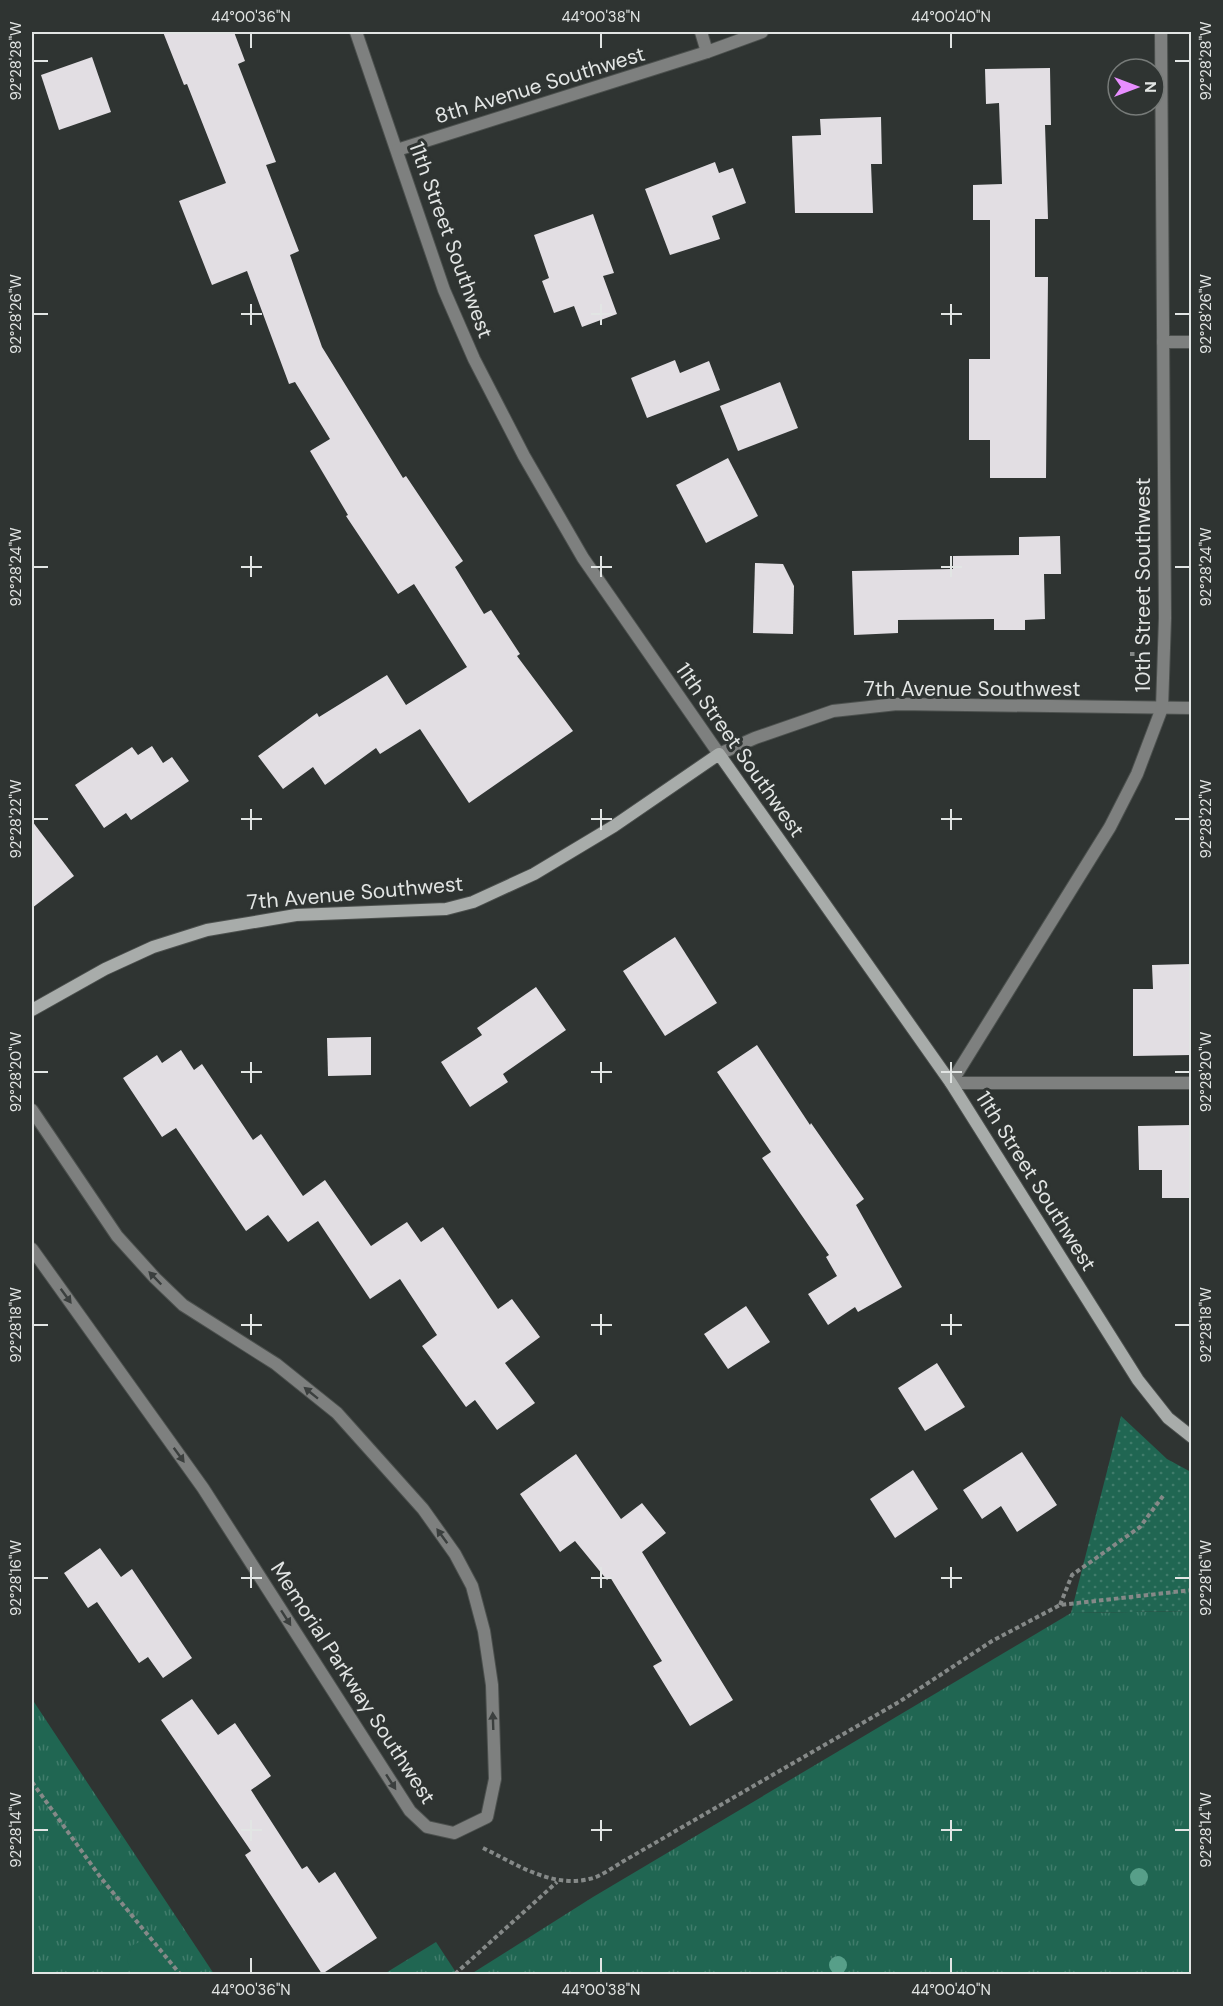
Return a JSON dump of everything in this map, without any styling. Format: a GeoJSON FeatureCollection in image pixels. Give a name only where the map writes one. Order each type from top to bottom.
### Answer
{"type":"FeatureCollection","features":[{"type":"Feature","properties":{"kind":"street","name":"11th Street Southwest"},"geometry":{"type":"LineString","coordinates":[[356,32],[444,290],[474,359],[524,456],[583,558],[951,1083],[1138,1380],[1168,1418],[1191,1437]]}},
{"type":"Feature","properties":{"kind":"street"},"geometry":{"type":"LineString","coordinates":[[701,32],[707,52]]}},
{"type":"Feature","properties":{"kind":"street","name":"8th Avenue Southwest"},"geometry":{"type":"LineString","coordinates":[[397,150],[707,52],[762,32]]}},
{"type":"Feature","properties":{"kind":"street","name":"10th Street Southwest"},"geometry":{"type":"LineString","coordinates":[[951,1083],[1110,827],[1137,774],[1162,708],[1165,618],[1161,32]]}},
{"type":"Feature","properties":{"kind":"street"},"geometry":{"type":"LineString","coordinates":[[1163,342],[1191,342]]}},
{"type":"Feature","properties":{"kind":"street","name":"7th Avenue Southwest"},"geometry":{"type":"LineString","coordinates":[[32,1010],[105,969],[153,947],[207,930],[296,915],[446,909],[473,902],[534,874],[614,826],[719,754],[755,738],[833,711],[897,704],[1191,708]]}},
{"type":"Feature","properties":{"kind":"street"},"geometry":{"type":"LineString","coordinates":[[951,1083],[1191,1083]]}},
{"type":"Feature","properties":{"kind":"street"},"geometry":{"type":"LineString","coordinates":[[32,1110],[117,1236],[155,1278],[183,1305],[276,1364],[337,1413],[423,1509],[455,1554],[472,1586],[484,1631],[492,1685],[495,1779],[487,1817],[454,1833]]}},
{"type":"Feature","properties":{"kind":"street","name":"Memorial Parkway Southwest"},"geometry":{"type":"LineString","coordinates":[[32,1249],[203,1488],[410,1811],[427,1827],[454,1833]]}},
{"type":"Feature","properties":{"kind":"path"},"geometry":{"type":"LineString","coordinates":[[1060,1605],[1072,1575],[1140,1527],[1163,1496]]}},
{"type":"Feature","properties":{"kind":"path"},"geometry":{"type":"LineString","coordinates":[[454,1833],[529,1871],[557,1881],[590,1879],[899,1702],[992,1641],[1060,1605],[1191,1590]]}},
{"type":"Feature","properties":{"kind":"path"},"geometry":{"type":"LineString","coordinates":[[32,1782],[101,1878],[180,1974]]}},
{"type":"Feature","properties":{"kind":"path"},"geometry":{"type":"LineString","coordinates":[[455,1974],[557,1881]]}},
{"type":"Feature","properties":{"kind":"green space"},"geometry":{"type":"Polygon","coordinates":[[[1121,1416],[1167,1459],[1191,1472],[1191,1611],[1071,1613],[1121,1416]]]}},
{"type":"Feature","properties":{"kind":"green space"},"geometry":{"type":"Polygon","coordinates":[[[1191,1611],[1191,1974],[471,1974],[593,1897],[1071,1613],[1191,1611]]]}},
{"type":"Feature","properties":{"kind":"green space"},"geometry":{"type":"Polygon","coordinates":[[[32,1699],[214,1974],[32,1974],[32,1699]]]}},
{"type":"Feature","properties":{"kind":"green space"},"geometry":{"type":"Polygon","coordinates":[[[145,1940],[173,1950],[181,1959],[188,1974],[132,1974],[127,1960],[133,1945],[145,1940]]]}},
{"type":"Feature","properties":{"kind":"green space"},"geometry":{"type":"Polygon","coordinates":[[[436,1942],[457,1974],[384,1974],[436,1942]]]}},
{"type":"Feature","properties":{"kind":"building"},"geometry":{"type":"Polygon","coordinates":[[[163,32],[234,32],[245,61],[238,64],[276,162],[266,165],[299,251],[290,255],[322,347],[403,478],[406,476],[463,561],[455,567],[484,614],[491,610],[520,654],[517,656],[573,731],[469,803],[420,729],[380,754],[376,748],[325,785],[313,767],[283,789],[258,756],[317,713],[319,717],[387,675],[406,705],[467,667],[414,584],[398,594],[346,516],[348,515],[310,451],[330,439],[295,382],[289,384],[247,271],[212,285],[179,201],[226,183],[187,84],[184,85],[163,32]]]}},
{"type":"Feature","properties":{"kind":"building"},"geometry":{"type":"Polygon","coordinates":[[[92,57],[111,112],[59,130],[41,75],[92,57]]]}},
{"type":"Feature","properties":{"kind":"building"},"geometry":{"type":"Polygon","coordinates":[[[1050,68],[1051,125],[1045,125],[1048,219],[1035,219],[1035,277],[1048,277],[1046,478],[990,478],[990,440],[969,440],[969,359],[990,359],[990,220],[973,220],[973,185],[1002,184],[999,103],[986,104],[985,69],[1050,68]]]}},
{"type":"Feature","properties":{"kind":"building"},"geometry":{"type":"Polygon","coordinates":[[[881,117],[882,164],[871,164],[873,213],[795,213],[792,136],[821,135],[820,119],[881,117]]]}},
{"type":"Feature","properties":{"kind":"building"},"geometry":{"type":"Polygon","coordinates":[[[715,162],[719,173],[733,168],[746,203],[712,216],[720,239],[670,255],[645,189],[715,162]]]}},
{"type":"Feature","properties":{"kind":"building"},"geometry":{"type":"Polygon","coordinates":[[[593,214],[614,273],[603,276],[617,314],[582,327],[574,306],[554,313],[542,281],[549,278],[534,235],[593,214]]]}},
{"type":"Feature","properties":{"kind":"building"},"geometry":{"type":"Polygon","coordinates":[[[675,360],[680,373],[709,361],[720,390],[647,418],[631,378],[675,360]]]}},
{"type":"Feature","properties":{"kind":"building"},"geometry":{"type":"Polygon","coordinates":[[[780,382],[798,428],[738,451],[720,406],[780,382]]]}},
{"type":"Feature","properties":{"kind":"building"},"geometry":{"type":"Polygon","coordinates":[[[728,458],[758,516],[706,543],[676,485],[728,458]]]}},
{"type":"Feature","properties":{"kind":"building"},"geometry":{"type":"Polygon","coordinates":[[[1060,536],[1061,574],[1044,574],[1045,619],[1025,620],[1025,630],[994,630],[994,619],[898,620],[898,633],[854,635],[852,571],[953,569],[953,556],[1019,555],[1019,537],[1060,536]]]}},
{"type":"Feature","properties":{"kind":"building"},"geometry":{"type":"Polygon","coordinates":[[[755,563],[783,564],[794,586],[793,634],[753,633],[755,563]]]}},
{"type":"Feature","properties":{"kind":"building"},"geometry":{"type":"Polygon","coordinates":[[[152,746],[163,763],[172,757],[189,781],[131,820],[126,813],[104,828],[75,785],[132,747],[138,755],[152,746]]]}},
{"type":"Feature","properties":{"kind":"building"},"geometry":{"type":"Polygon","coordinates":[[[32,821],[74,876],[32,908],[32,821]]]}},
{"type":"Feature","properties":{"kind":"building"},"geometry":{"type":"Polygon","coordinates":[[[675,937],[717,1003],[665,1036],[623,971],[675,937]]]}},
{"type":"Feature","properties":{"kind":"building"},"geometry":{"type":"Polygon","coordinates":[[[1191,964],[1191,1055],[1133,1056],[1133,989],[1153,989],[1152,965],[1191,964]]]}},
{"type":"Feature","properties":{"kind":"building"},"geometry":{"type":"Polygon","coordinates":[[[536,987],[566,1030],[503,1074],[508,1082],[470,1107],[441,1062],[482,1035],[477,1028],[536,987]]]}},
{"type":"Feature","properties":{"kind":"building"},"geometry":{"type":"Polygon","coordinates":[[[371,1037],[371,1075],[328,1076],[327,1038],[371,1037]]]}},
{"type":"Feature","properties":{"kind":"building"},"geometry":{"type":"Polygon","coordinates":[[[757,1045],[810,1125],[811,1123],[864,1199],[856,1205],[902,1287],[858,1312],[855,1307],[828,1325],[808,1294],[837,1276],[826,1257],[829,1255],[762,1158],[771,1152],[717,1072],[757,1045]]]}},
{"type":"Feature","properties":{"kind":"building"},"geometry":{"type":"Polygon","coordinates":[[[181,1050],[194,1070],[202,1064],[253,1140],[261,1134],[303,1196],[325,1180],[371,1246],[407,1222],[421,1242],[443,1227],[498,1309],[512,1299],[540,1337],[505,1363],[535,1403],[497,1430],[475,1400],[466,1407],[422,1346],[437,1335],[400,1279],[370,1299],[318,1221],[288,1242],[268,1215],[246,1231],[176,1128],[162,1137],[123,1078],[157,1055],[162,1063],[181,1050]]]}},
{"type":"Feature","properties":{"kind":"building"},"geometry":{"type":"Polygon","coordinates":[[[1191,1125],[1191,1198],[1162,1198],[1162,1170],[1139,1170],[1138,1126],[1191,1125]]]}},
{"type":"Feature","properties":{"kind":"building"},"geometry":{"type":"Polygon","coordinates":[[[746,1306],[770,1342],[728,1369],[704,1334],[746,1306]]]}},
{"type":"Feature","properties":{"kind":"building"},"geometry":{"type":"Polygon","coordinates":[[[937,1363],[965,1407],[925,1431],[898,1388],[937,1363]]]}},
{"type":"Feature","properties":{"kind":"building"},"geometry":{"type":"Polygon","coordinates":[[[1022,1452],[1057,1505],[1017,1532],[1001,1506],[982,1519],[963,1490],[1022,1452]]]}},
{"type":"Feature","properties":{"kind":"building"},"geometry":{"type":"Polygon","coordinates":[[[576,1454],[621,1519],[642,1503],[666,1533],[642,1552],[733,1700],[690,1726],[653,1666],[662,1661],[610,1577],[607,1580],[575,1541],[560,1552],[520,1494],[576,1454]]]}},
{"type":"Feature","properties":{"kind":"building"},"geometry":{"type":"Polygon","coordinates":[[[913,1470],[938,1509],[895,1538],[870,1499],[913,1470]]]}},
{"type":"Feature","properties":{"kind":"building"},"geometry":{"type":"Polygon","coordinates":[[[100,1548],[121,1577],[132,1569],[192,1658],[163,1678],[148,1657],[139,1663],[97,1602],[88,1608],[64,1573],[100,1548]]]}},
{"type":"Feature","properties":{"kind":"building"},"geometry":{"type":"Polygon","coordinates":[[[192,1699],[218,1735],[235,1723],[271,1776],[251,1790],[302,1869],[307,1866],[319,1883],[335,1872],[377,1938],[322,1974],[245,1855],[251,1851],[161,1720],[192,1699]]]}}]}
